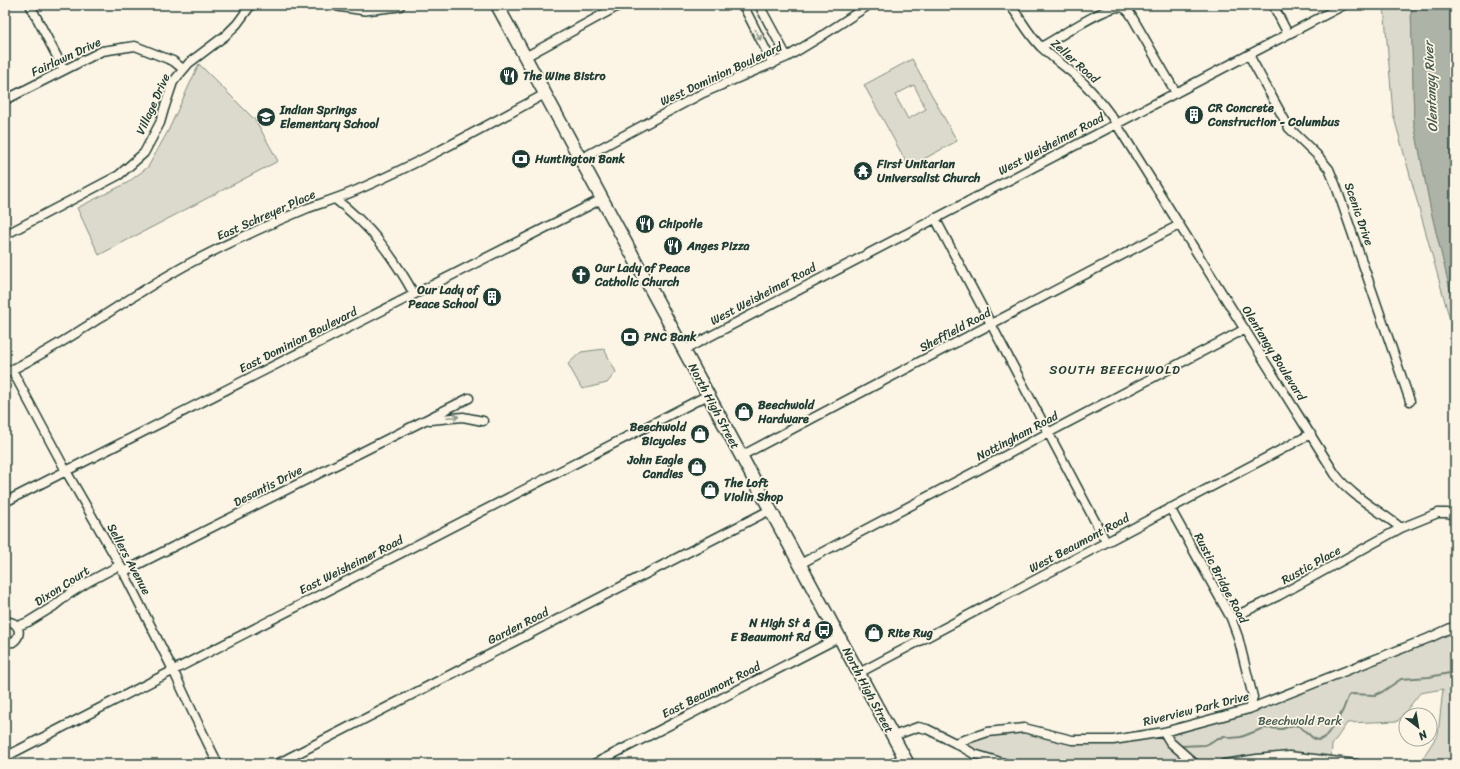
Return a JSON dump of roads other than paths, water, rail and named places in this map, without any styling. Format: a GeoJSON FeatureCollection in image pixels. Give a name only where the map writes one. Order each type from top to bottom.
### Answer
{"type":"FeatureCollection","features":[{"type":"Feature","properties":{"kind":"main road"},"geometry":{"type":"LineString","coordinates":[[338,5],[365,9],[399,5]]}},
{"type":"Feature","properties":{"kind":"main road","name":"North High Street"},"geometry":{"type":"LineString","coordinates":[[497,5],[906,761]]}},
{"type":"Feature","properties":{"kind":"street"},"geometry":{"type":"LineString","coordinates":[[30,5],[64,70]]}},
{"type":"Feature","properties":{"kind":"street","name":"Village Drive"},"geometry":{"type":"LineString","coordinates":[[5,235],[119,175],[144,153],[160,123],[173,82],[197,57],[226,36],[251,5]]}},
{"type":"Feature","properties":{"kind":"street"},"geometry":{"type":"LineString","coordinates":[[525,57],[620,5]]}},
{"type":"Feature","properties":{"kind":"street"},"geometry":{"type":"LineString","coordinates":[[743,5],[773,64]]}},
{"type":"Feature","properties":{"kind":"street"},"geometry":{"type":"LineString","coordinates":[[759,5],[787,57]]}},
{"type":"Feature","properties":{"kind":"street","name":"West Dominion Boulevard"},"geometry":{"type":"LineString","coordinates":[[580,159],[703,93],[787,57],[869,5]]}},
{"type":"Feature","properties":{"kind":"street","name":"Zeller Road"},"geometry":{"type":"LineString","coordinates":[[1010,5],[1028,32],[1041,47],[1076,76],[1092,92],[1103,104],[1116,124]]}},
{"type":"Feature","properties":{"kind":"street"},"geometry":{"type":"LineString","coordinates":[[1018,5],[1018,15]]}},
{"type":"Feature","properties":{"kind":"street"},"geometry":{"type":"LineString","coordinates":[[1273,5],[1288,34]]}},
{"type":"Feature","properties":{"kind":"street","name":"West Weisheimer Road"},"geometry":{"type":"LineString","coordinates":[[684,350],[1344,5]]}},
{"type":"Feature","properties":{"kind":"street"},"geometry":{"type":"LineString","coordinates":[[1041,47],[1102,13],[1120,7],[1124,8],[1131,14],[1176,93]]}},
{"type":"Feature","properties":{"kind":"street","name":"Fairlawn Drive"},"geometry":{"type":"LineString","coordinates":[[5,100],[102,51],[135,46],[173,61],[183,70]]}},
{"type":"Feature","properties":{"kind":"street","name":"Scenic Drive"},"geometry":{"type":"LineString","coordinates":[[1249,55],[1289,128],[1329,169],[1410,401]]}},
{"type":"Feature","properties":{"kind":"street","name":"East Schreyer Place"},"geometry":{"type":"LineString","coordinates":[[9,371],[46,351],[100,316],[190,263],[241,237],[371,184],[546,94]]}},
{"type":"Feature","properties":{"kind":"street","name":"Olentangy Boulevard"},"geometry":{"type":"LineString","coordinates":[[1116,124],[1310,434],[1343,484],[1401,528]]}},
{"type":"Feature","properties":{"kind":"street"},"geometry":{"type":"LineString","coordinates":[[335,199],[354,213],[376,236],[396,263],[414,294]]}},
{"type":"Feature","properties":{"kind":"street","name":"East Dominion Boulevard"},"geometry":{"type":"LineString","coordinates":[[5,502],[602,199]]}},
{"type":"Feature","properties":{"kind":"street"},"geometry":{"type":"LineString","coordinates":[[935,218],[1106,542]]}},
{"type":"Feature","properties":{"kind":"street","name":"Sheffield Road"},"geometry":{"type":"LineString","coordinates":[[741,456],[1179,225]]}},
{"type":"Feature","properties":{"kind":"street","name":"Nottingham Road"},"geometry":{"type":"LineString","coordinates":[[800,564],[1245,329]]}},
{"type":"Feature","properties":{"kind":"street","name":"Sellers Avenue"},"geometry":{"type":"LineString","coordinates":[[9,371],[122,569],[218,764]]}},
{"type":"Feature","properties":{"kind":"street","name":"East Weisheimer Road"},"geometry":{"type":"LineString","coordinates":[[5,757],[708,395]]}},
{"type":"Feature","properties":{"kind":"street","name":"Desantis Drive"},"geometry":{"type":"LineString","coordinates":[[122,569],[469,398]]}},
{"type":"Feature","properties":{"kind":"street","name":"Desantis Drive"},"geometry":{"type":"LineString","coordinates":[[423,421],[463,417],[483,421]]}},
{"type":"Feature","properties":{"kind":"street","name":"West Beaumont Road"},"geometry":{"type":"LineString","coordinates":[[859,673],[1310,434]]}},
{"type":"Feature","properties":{"kind":"street","name":"Rustic Bridge Road"},"geometry":{"type":"LineString","coordinates":[[1170,508],[1231,618],[1238,637],[1253,697],[1250,709]]}},
{"type":"Feature","properties":{"kind":"street","name":"Garden Road"},"geometry":{"type":"LineString","coordinates":[[277,764],[770,510]]}},
{"type":"Feature","properties":{"kind":"street"},"geometry":{"type":"LineString","coordinates":[[1401,528],[1438,513],[1455,515]]}},
{"type":"Feature","properties":{"kind":"street","name":"Rustic Place"},"geometry":{"type":"LineString","coordinates":[[1231,618],[1278,596],[1401,528]]}},
{"type":"Feature","properties":{"kind":"street","name":"Dixon Court"},"geometry":{"type":"LineString","coordinates":[[18,626],[28,622],[54,606],[83,585],[122,569]]}},
{"type":"Feature","properties":{"kind":"street"},"geometry":{"type":"LineString","coordinates":[[5,622],[12,622],[18,626],[19,634],[16,640],[10,643],[5,643]]}},
{"type":"Feature","properties":{"kind":"street","name":"Riverview Park Drive"},"geometry":{"type":"LineString","coordinates":[[955,743],[988,732],[1024,728],[1072,740],[1113,740],[1164,732],[1250,709],[1429,638],[1455,626]]}},
{"type":"Feature","properties":{"kind":"street","name":"East Beaumont Road"},"geometry":{"type":"LineString","coordinates":[[594,764],[840,638]]}},
{"type":"Feature","properties":{"kind":"street"},"geometry":{"type":"LineString","coordinates":[[893,736],[918,727],[927,729],[974,754],[1007,764]]}},
{"type":"Feature","properties":{"kind":"street"},"geometry":{"type":"LineString","coordinates":[[1164,732],[1170,742],[1195,764]]}},
{"type":"Feature","properties":{"kind":"street"},"geometry":{"type":"LineString","coordinates":[[1224,764],[1289,756],[1357,764]]}},
{"type":"Feature","properties":{"kind":"street"},"geometry":{"type":"LineString","coordinates":[[891,764],[906,761]]}},
{"type":"Feature","properties":{"kind":"water","name":"Olentangy River"},"geometry":{"type":"Polygon","coordinates":[[[1411,5],[1452,5],[1450,118],[1455,154],[1455,310],[1431,211],[1414,123],[1411,5]]]}},
{"type":"Feature","properties":{"kind":"waterway"},"geometry":{"type":"LineString","coordinates":[[1180,746],[1205,745],[1224,736],[1231,738],[1241,737],[1264,728],[1282,729],[1293,725],[1299,726],[1313,738],[1318,740],[1322,739],[1337,721],[1348,697],[1351,694],[1375,695],[1401,679],[1429,677],[1455,672]]}},
{"type":"Feature","properties":{"kind":"place","name":"The Wine Bistro"},"geometry":{"type":"Point","coordinates":[509,76]}},
{"type":"Feature","properties":{"kind":"place","name":"CR Concrete Construction - Columbus"},"geometry":{"type":"Point","coordinates":[1194,115]}},
{"type":"Feature","properties":{"kind":"place","name":"Indian Springs Elementary School"},"geometry":{"type":"Point","coordinates":[266,117]}},
{"type":"Feature","properties":{"kind":"place","name":"Huntington Bank"},"geometry":{"type":"Point","coordinates":[521,159]}},
{"type":"Feature","properties":{"kind":"place","name":"First Unitarian Universalist Church"},"geometry":{"type":"Point","coordinates":[863,171]}},
{"type":"Feature","properties":{"kind":"place","name":"Chipotle"},"geometry":{"type":"Point","coordinates":[645,224]}},
{"type":"Feature","properties":{"kind":"place","name":"Anges Pizza"},"geometry":{"type":"Point","coordinates":[673,246]}},
{"type":"Feature","properties":{"kind":"place","name":"Our Lady of Peace Catholic Church"},"geometry":{"type":"Point","coordinates":[581,275]}},
{"type":"Feature","properties":{"kind":"place","name":"Our Lady of Peace School"},"geometry":{"type":"Point","coordinates":[492,297]}},
{"type":"Feature","properties":{"kind":"place","name":"PNC Bank"},"geometry":{"type":"Point","coordinates":[630,337]}},
{"type":"Feature","properties":{"kind":"place","name":"Beechwold Hardware"},"geometry":{"type":"Point","coordinates":[744,412]}},
{"type":"Feature","properties":{"kind":"place","name":"Beechwold Bicycles"},"geometry":{"type":"Point","coordinates":[700,434]}},
{"type":"Feature","properties":{"kind":"place","name":"John Eagle Candies"},"geometry":{"type":"Point","coordinates":[697,467]}},
{"type":"Feature","properties":{"kind":"place","name":"The Loft Violin Shop"},"geometry":{"type":"Point","coordinates":[710,490]}},
{"type":"Feature","properties":{"kind":"place","name":"N High St & E Beaumont Rd"},"geometry":{"type":"Point","coordinates":[824,630]}},
{"type":"Feature","properties":{"kind":"place","name":"Rite Rug"},"geometry":{"type":"Point","coordinates":[874,633]}},
{"type":"Feature","properties":{"kind":"district","name":"SOUTH BEECHWOLD"},"geometry":{"type":"Point","coordinates":[1115,369]}},
{"type":"Feature","properties":{"kind":"park label","name":"Beechwold Park"},"geometry":{"type":"Point","coordinates":[1300,721]}}]}
